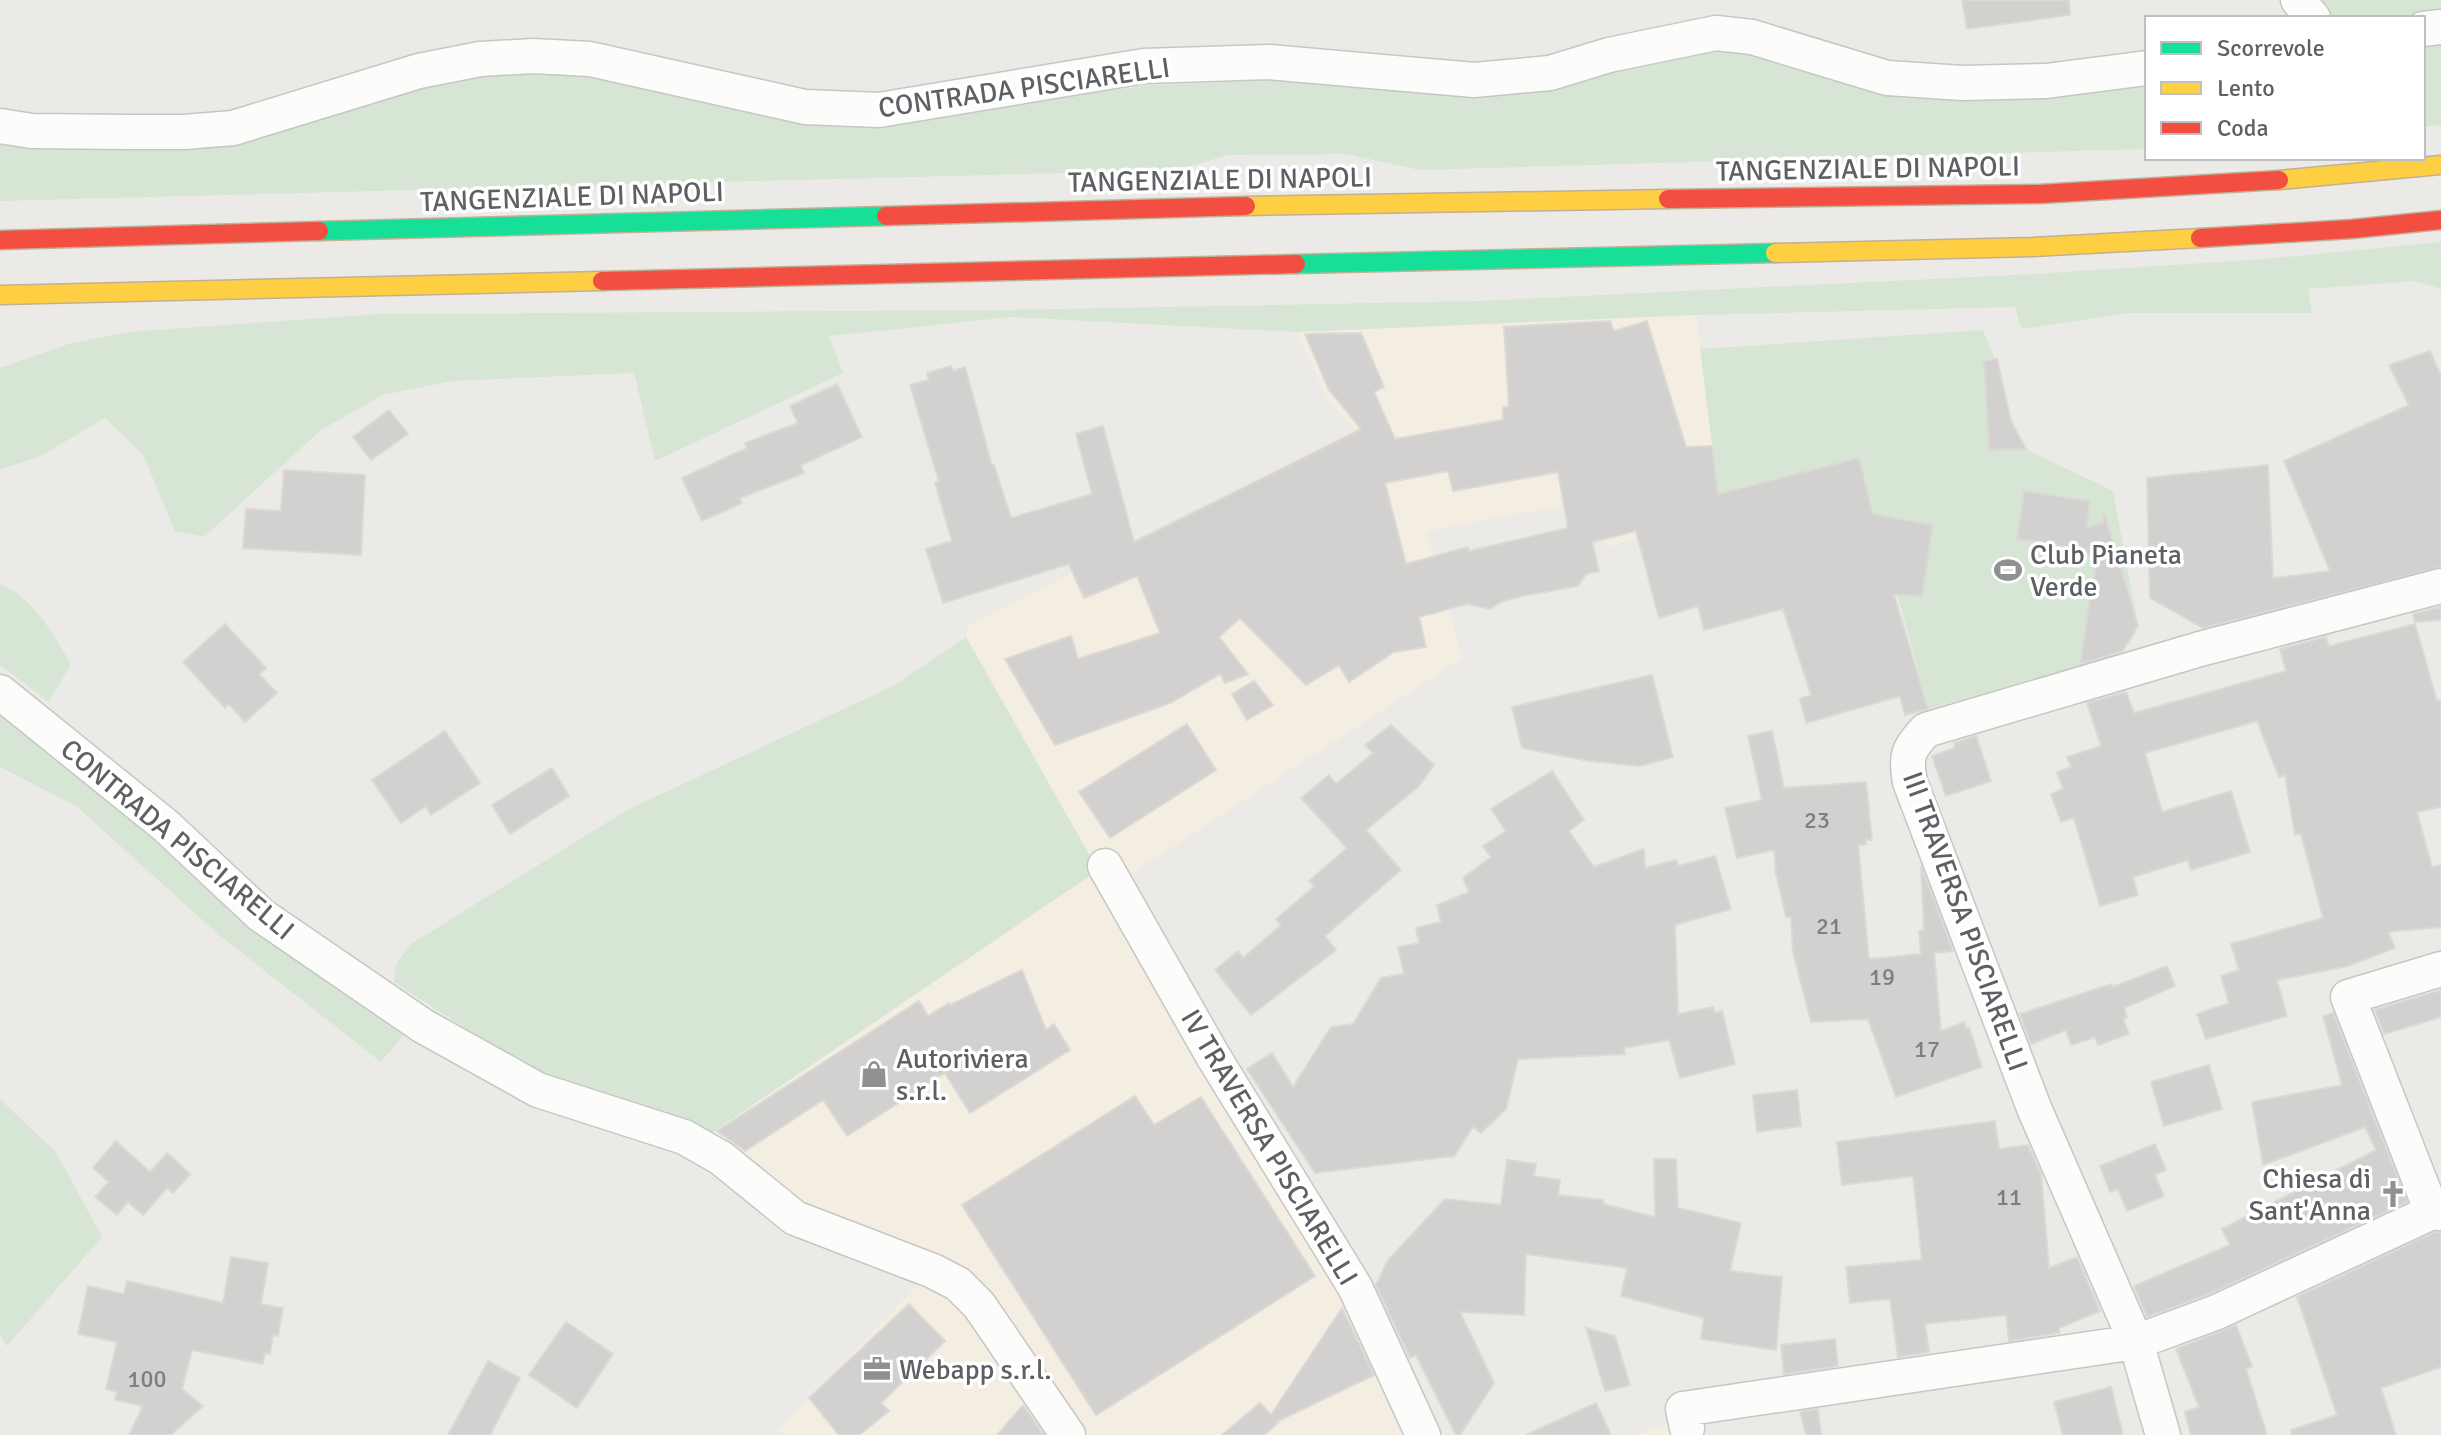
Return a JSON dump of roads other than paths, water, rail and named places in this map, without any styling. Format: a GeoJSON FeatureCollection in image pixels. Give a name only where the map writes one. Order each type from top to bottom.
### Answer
{"type":"FeatureCollection","features":[{"type":"Feature","properties":{"kind":"highway","name":"TANGENZIALE DI NAPOLI"},"geometry":{"type":"LineString","coordinates":[[0,240],[1320,204],[2039,194],[2394,172],[2441,165]]}},
{"type":"Feature","properties":{"kind":"highway"},"geometry":{"type":"LineString","coordinates":[[0,295],[2033,247],[2352,229],[2441,220]]}},
{"type":"Feature","properties":{"kind":"street"},"geometry":{"type":"LineString","coordinates":[[2298,0],[2311,16]]}},
{"type":"Feature","properties":{"kind":"street","name":"CONTRADA PISCIARELLI"},"geometry":{"type":"LineString","coordinates":[[0,126],[32,131],[129,132],[233,128],[419,71],[480,59],[533,56],[590,59],[805,107],[879,110],[1144,66],[1269,62],[1474,80],[1550,73],[1609,55],[1716,33],[1752,37],[1887,78],[1963,83],[2046,81],[2145,68]]}},
{"type":"Feature","properties":{"kind":"street","name":"III TRAVERSA PISCIARELLI"},"geometry":{"type":"LineString","coordinates":[[2163,1435],[2136,1342],[2034,1108],[1910,782],[1906,761],[1913,743],[1926,730],[2200,649],[2441,586]]}},
{"type":"Feature","properties":{"kind":"street","name":"CONTRADA PISCIARELLI"},"geometry":{"type":"LineString","coordinates":[[0,692],[166,826],[261,915],[423,1026],[538,1090],[684,1137],[721,1158],[795,1218],[933,1271],[958,1284],[979,1305],[1068,1435]]}},
{"type":"Feature","properties":{"kind":"street","name":"IV TRAVERSA PISCIARELLI"},"geometry":{"type":"LineString","coordinates":[[1105,866],[1213,1056],[1355,1287],[1423,1435]]}},
{"type":"Feature","properties":{"kind":"street"},"geometry":{"type":"LineString","coordinates":[[1687,1428],[1683,1409],[2136,1342],[2217,1312],[2436,1212],[2348,997],[2441,969]]}},
{"type":"Feature","properties":{"kind":"place","name":"Club Pianeta Verde"},"geometry":{"type":"Point","coordinates":[2008,570]}},
{"type":"Feature","properties":{"kind":"place","name":"Autoriviera s.r.l."},"geometry":{"type":"Point","coordinates":[874,1074]}},
{"type":"Feature","properties":{"kind":"place","name":"Chiesa di Sant'Anna"},"geometry":{"type":"Point","coordinates":[2393,1194]}},
{"type":"Feature","properties":{"kind":"place","name":"Webapp s.r.l."},"geometry":{"type":"Point","coordinates":[877,1369]}}]}
